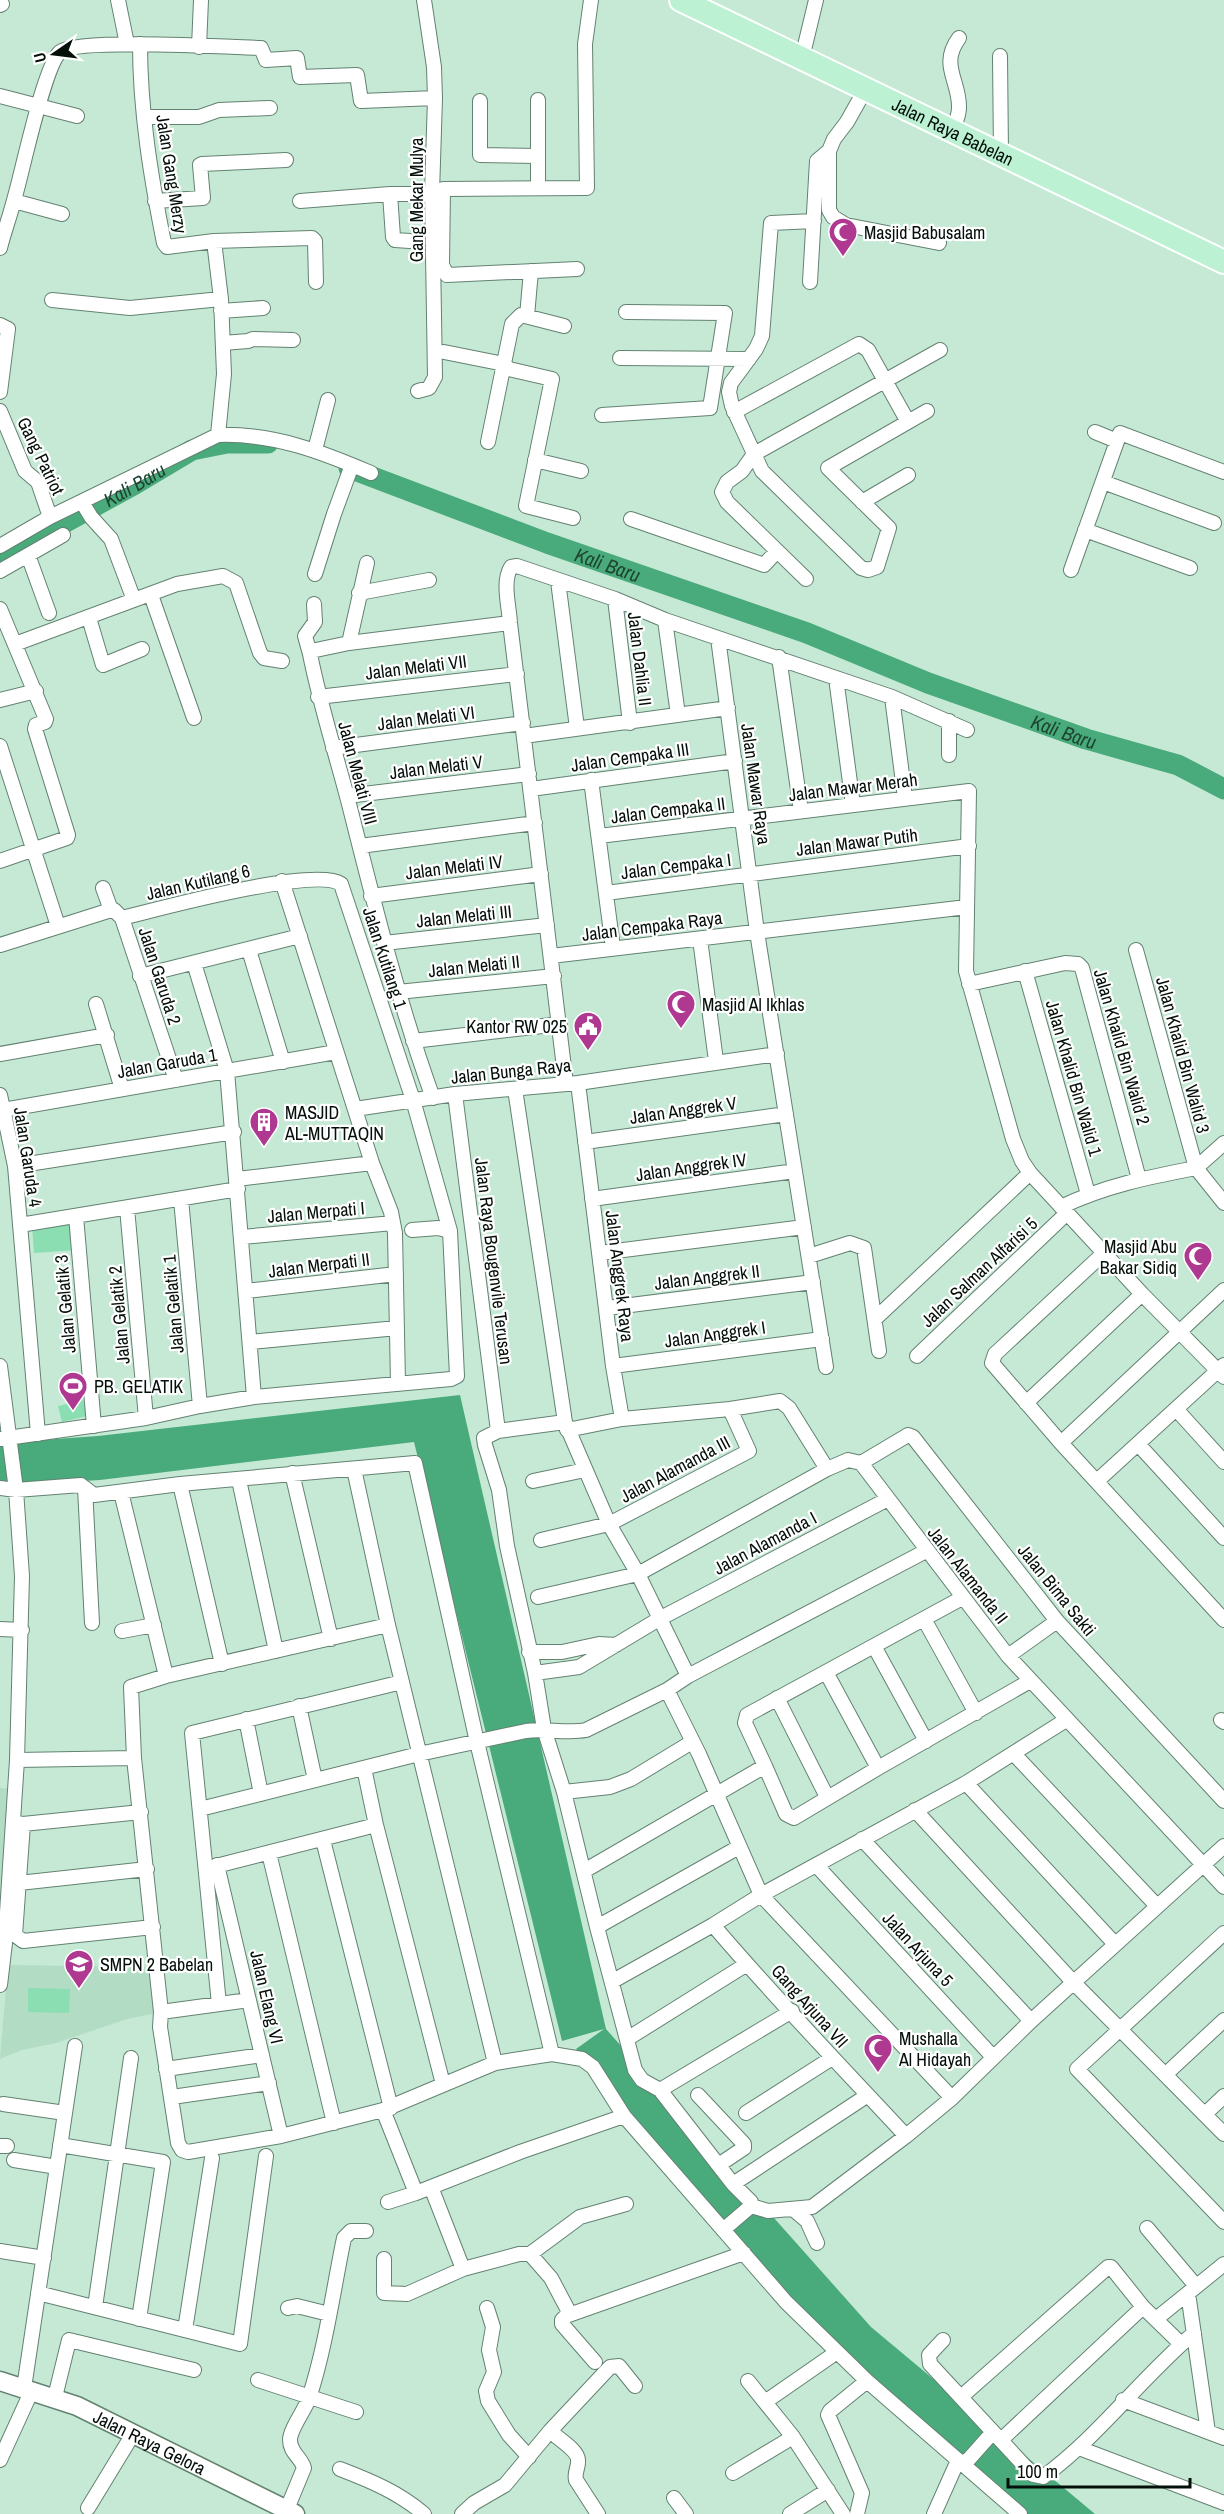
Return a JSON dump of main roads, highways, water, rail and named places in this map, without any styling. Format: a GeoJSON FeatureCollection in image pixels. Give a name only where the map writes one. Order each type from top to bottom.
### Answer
{"type":"FeatureCollection","features":[{"type":"Feature","properties":{"kind":"main road","name":"Jalan Raya Babelan"},"geometry":{"type":"LineString","coordinates":[[681,0],[1224,262]]}},
{"type":"Feature","properties":{"kind":"waterway","name":"Kali Baru"},"geometry":{"type":"LineString","coordinates":[[0,558],[192,450],[227,443],[268,443]]}},
{"type":"Feature","properties":{"kind":"waterway","name":"Kali Baru"},"geometry":{"type":"LineString","coordinates":[[349,468],[547,543],[807,633],[928,683],[1086,739],[1178,765],[1224,789]]}},
{"type":"Feature","properties":{"kind":"place","name":"Masjid Babusalam"},"geometry":{"type":"Point","coordinates":[843,258]}},
{"type":"Feature","properties":{"kind":"place","name":"Masjid Al Ikhlas"},"geometry":{"type":"Point","coordinates":[681,1030]}},
{"type":"Feature","properties":{"kind":"place","name":"Kantor RW 025"},"geometry":{"type":"Point","coordinates":[588,1052]}},
{"type":"Feature","properties":{"kind":"place","name":"MASJID AL-MUTTAQIN"},"geometry":{"type":"Point","coordinates":[264,1148]}},
{"type":"Feature","properties":{"kind":"place","name":"Masjid Abu Bakar Sidiq"},"geometry":{"type":"Point","coordinates":[1198,1282]}},
{"type":"Feature","properties":{"kind":"place","name":"PB. GELATIK"},"geometry":{"type":"Point","coordinates":[73,1412]}},
{"type":"Feature","properties":{"kind":"place","name":"SMPN 2 Babelan"},"geometry":{"type":"Point","coordinates":[79,1990]}},
{"type":"Feature","properties":{"kind":"place","name":"Mushalla Al Hidayah"},"geometry":{"type":"Point","coordinates":[878,2074]}}]}
